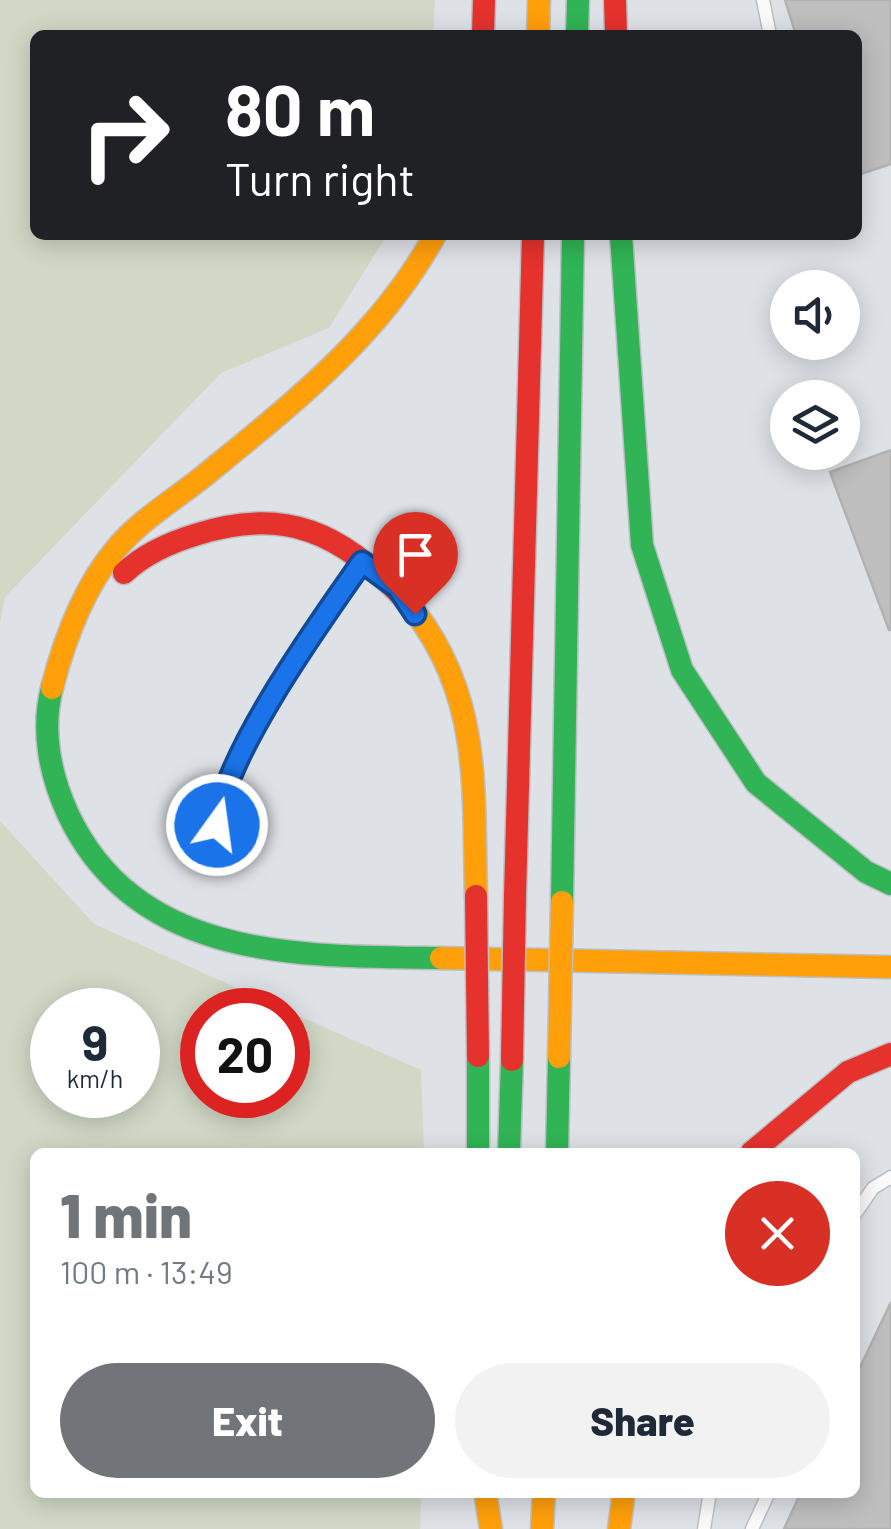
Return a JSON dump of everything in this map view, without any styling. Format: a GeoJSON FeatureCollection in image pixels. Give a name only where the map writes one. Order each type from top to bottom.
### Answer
{"type":"FeatureCollection","features":[{"type":"Feature","properties":{"kind":"highway"},"geometry":{"type":"LineString","coordinates":[[482,30],[484,0]]}},
{"type":"Feature","properties":{"kind":"highway"},"geometry":{"type":"LineString","coordinates":[[538,30],[539,0]]}},
{"type":"Feature","properties":{"kind":"highway"},"geometry":{"type":"LineString","coordinates":[[577,30],[578,0]]}},
{"type":"Feature","properties":{"kind":"highway"},"geometry":{"type":"LineString","coordinates":[[616,0],[616,30]]}},
{"type":"Feature","properties":{"kind":"highway"},"geometry":{"type":"LineString","coordinates":[[433,240],[420,269],[344,359],[110,556],[70,635],[47,712],[54,777],[73,829],[108,882],[167,923],[229,942],[309,956],[891,968]]}},
{"type":"Feature","properties":{"kind":"highway"},"geometry":{"type":"LineString","coordinates":[[509,1148],[533,240]]}},
{"type":"Feature","properties":{"kind":"highway"},"geometry":{"type":"LineString","coordinates":[[557,1148],[573,240]]}},
{"type":"Feature","properties":{"kind":"highway"},"geometry":{"type":"LineString","coordinates":[[621,240],[642,545],[682,670],[756,783],[866,872],[891,884]]}},
{"type":"Feature","properties":{"kind":"highway"},"geometry":{"type":"LineString","coordinates":[[70,635],[128,568],[176,540],[234,524],[286,523],[340,545],[398,588],[449,663],[468,732],[476,896],[478,1148]]}},
{"type":"Feature","properties":{"kind":"highway"},"geometry":{"type":"LineString","coordinates":[[757,1148],[848,1072],[891,1054]]}},
{"type":"Feature","properties":{"kind":"highway"},"geometry":{"type":"LineString","coordinates":[[486,1498],[493,1529]]}},
{"type":"Feature","properties":{"kind":"highway"},"geometry":{"type":"LineString","coordinates":[[493,1529],[497,1498]]}},
{"type":"Feature","properties":{"kind":"highway"},"geometry":{"type":"LineString","coordinates":[[542,1529],[544,1498]]}},
{"type":"Feature","properties":{"kind":"highway"},"geometry":{"type":"LineString","coordinates":[[619,1529],[623,1498]]}},
{"type":"Feature","properties":{"kind":"lane"},"geometry":{"type":"LineString","coordinates":[[763,0],[769,30]]}},
{"type":"Feature","properties":{"kind":"lane"},"geometry":{"type":"LineString","coordinates":[[215,850],[219,799],[234,766],[322,620],[362,562]]}},
{"type":"Feature","properties":{"kind":"lane"},"geometry":{"type":"LineString","coordinates":[[860,1207],[873,1188],[891,1177]]}},
{"type":"Feature","properties":{"kind":"lane"},"geometry":{"type":"LineString","coordinates":[[704,1529],[709,1498]]}},
{"type":"Feature","properties":{"kind":"lane"},"geometry":{"type":"LineString","coordinates":[[752,1529],[766,1498]]}},
{"type":"Feature","properties":{"kind":"green space"},"geometry":{"type":"Polygon","coordinates":[[[0,0],[435,0],[433,30],[30,30],[30,240],[384,240],[329,328],[221,373],[5,597],[0,623],[0,0]]]}},
{"type":"Feature","properties":{"kind":"green space"},"geometry":{"type":"Polygon","coordinates":[[[0,821],[94,924],[237,988],[180,988],[180,1118],[310,1118],[310,1021],[421,1070],[424,1148],[30,1148],[30,1498],[421,1498],[420,1529],[0,1529],[0,821]]]}},
{"type":"Feature","properties":{"kind":"building"},"geometry":{"type":"Polygon","coordinates":[[[785,0],[891,0],[891,164],[862,174],[862,30],[794,30],[785,0]]]}},
{"type":"Feature","properties":{"kind":"building"},"geometry":{"type":"Polygon","coordinates":[[[891,450],[891,630],[830,472],[860,470],[860,461],[891,450]]]}},
{"type":"Feature","properties":{"kind":"building"},"geometry":{"type":"Polygon","coordinates":[[[891,1302],[891,1529],[784,1529],[798,1498],[860,1498],[860,1367],[891,1302]]]}},
{"type":"Feature","properties":{"kind":"traffic: fast"},"geometry":{"type":"LineString","coordinates":[[577,30],[578,0]]}},
{"type":"Feature","properties":{"kind":"traffic: fast"},"geometry":{"type":"LineString","coordinates":[[562,902],[573,240]]}},
{"type":"Feature","properties":{"kind":"traffic: fast"},"geometry":{"type":"LineString","coordinates":[[621,240],[642,545],[682,670],[756,783],[866,872],[891,884]]}},
{"type":"Feature","properties":{"kind":"traffic: fast"},"geometry":{"type":"LineString","coordinates":[[52,688],[47,736],[62,799],[98,862],[136,898],[179,924],[227,940],[333,955],[441,958]]}},
{"type":"Feature","properties":{"kind":"traffic: fast"},"geometry":{"type":"LineString","coordinates":[[478,1056],[478,1148]]}},
{"type":"Feature","properties":{"kind":"traffic: fast"},"geometry":{"type":"LineString","coordinates":[[557,1148],[559,1057]]}},
{"type":"Feature","properties":{"kind":"traffic: fast"},"geometry":{"type":"LineString","coordinates":[[509,1148],[512,1060]]}},
{"type":"Feature","properties":{"kind":"traffic: slow"},"geometry":{"type":"LineString","coordinates":[[538,30],[539,0]]}},
{"type":"Feature","properties":{"kind":"traffic: slow"},"geometry":{"type":"LineString","coordinates":[[52,688],[77,615],[94,580],[116,549],[146,519],[204,476],[332,367],[388,306],[432,240]]}},
{"type":"Feature","properties":{"kind":"traffic: slow"},"geometry":{"type":"LineString","coordinates":[[404,598],[448,667],[460,703],[472,776],[476,896]]}},
{"type":"Feature","properties":{"kind":"traffic: slow"},"geometry":{"type":"LineString","coordinates":[[559,1057],[562,902]]}},
{"type":"Feature","properties":{"kind":"traffic: slow"},"geometry":{"type":"LineString","coordinates":[[441,958],[891,967]]}},
{"type":"Feature","properties":{"kind":"traffic: slow"},"geometry":{"type":"LineString","coordinates":[[486,1498],[491,1529]]}},
{"type":"Feature","properties":{"kind":"traffic: slow"},"geometry":{"type":"LineString","coordinates":[[542,1529],[544,1498]]}},
{"type":"Feature","properties":{"kind":"traffic: slow"},"geometry":{"type":"LineString","coordinates":[[619,1529],[623,1498]]}},
{"type":"Feature","properties":{"kind":"traffic: jam"},"geometry":{"type":"LineString","coordinates":[[483,30],[484,0]]}},
{"type":"Feature","properties":{"kind":"traffic: jam"},"geometry":{"type":"LineString","coordinates":[[615,0],[616,30]]}},
{"type":"Feature","properties":{"kind":"traffic: jam"},"geometry":{"type":"LineString","coordinates":[[515,896],[533,240]]}},
{"type":"Feature","properties":{"kind":"traffic: jam"},"geometry":{"type":"LineString","coordinates":[[124,573],[159,549],[198,534],[259,523],[286,525],[335,542],[404,598]]}},
{"type":"Feature","properties":{"kind":"traffic: jam"},"geometry":{"type":"LineString","coordinates":[[476,896],[478,1056]]}},
{"type":"Feature","properties":{"kind":"traffic: jam"},"geometry":{"type":"LineString","coordinates":[[512,1060],[515,896]]}},
{"type":"Feature","properties":{"kind":"traffic: jam"},"geometry":{"type":"LineString","coordinates":[[757,1148],[848,1072],[891,1054]]}},
{"type":"Feature","properties":{"kind":"route"},"geometry":{"type":"LineString","coordinates":[[217,825],[219,799],[234,766],[322,620],[362,562],[398,588],[415,614]]}}]}
